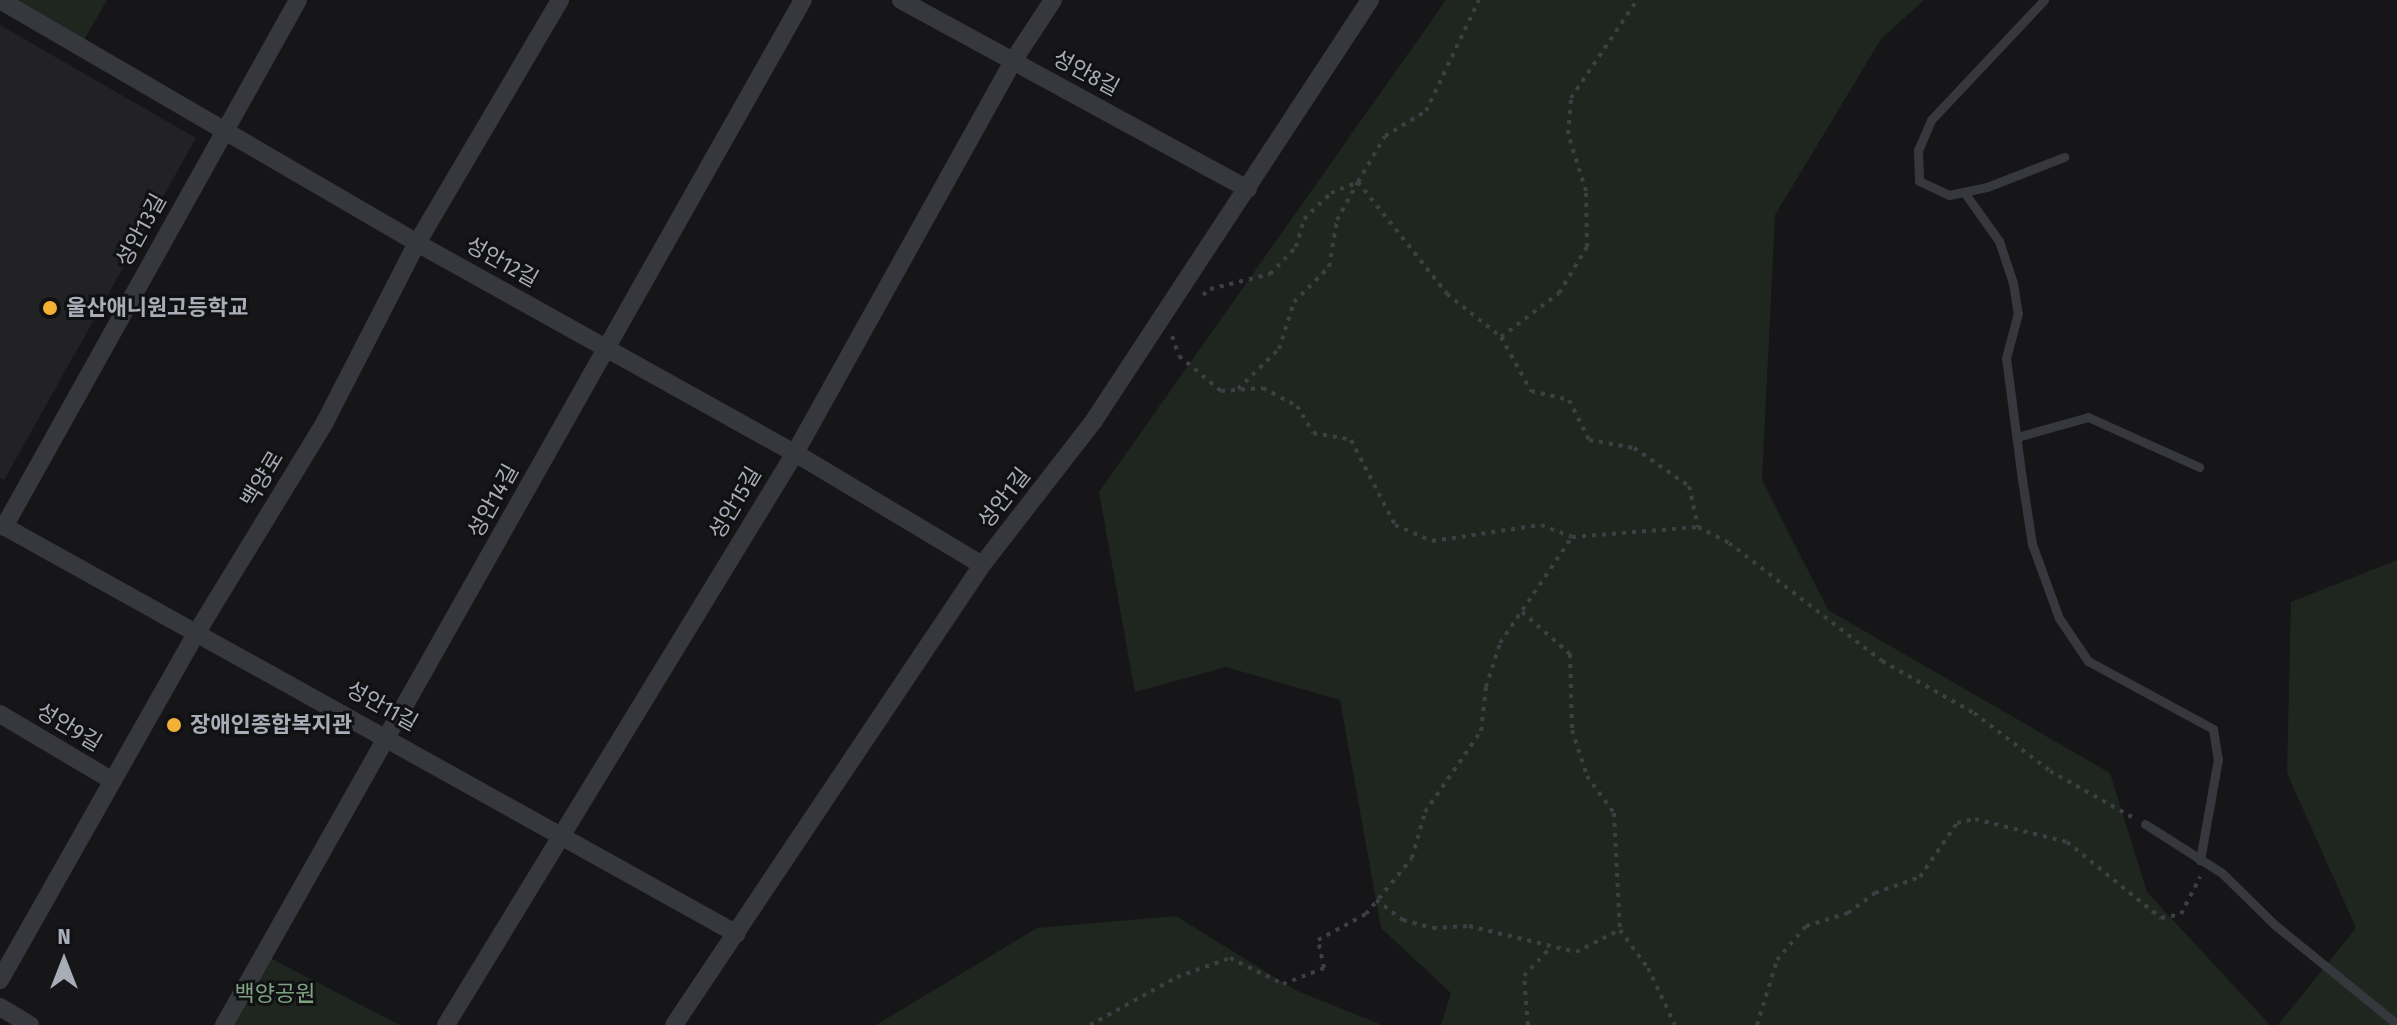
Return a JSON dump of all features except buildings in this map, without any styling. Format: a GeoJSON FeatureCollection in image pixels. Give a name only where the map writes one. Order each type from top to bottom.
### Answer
{"type":"FeatureCollection","features":[{"type":"Feature","properties":{"kind":"street","name":"성안12길"},"geometry":{"type":"LineString","coordinates":[[0,0],[417,243],[795,453],[982,565]]}},
{"type":"Feature","properties":{"kind":"street","name":"성안13길"},"geometry":{"type":"LineString","coordinates":[[2,525],[298,0]]}},
{"type":"Feature","properties":{"kind":"street","name":"백양로"},"geometry":{"type":"LineString","coordinates":[[0,980],[197,632],[325,422],[417,243],[560,0]]}},
{"type":"Feature","properties":{"kind":"street","name":"성안14길"},"geometry":{"type":"LineString","coordinates":[[224,1025],[803,0]]}},
{"type":"Feature","properties":{"kind":"street","name":"성안8길"},"geometry":{"type":"LineString","coordinates":[[901,0],[1248,189]]}},
{"type":"Feature","properties":{"kind":"street","name":"성안15길"},"geometry":{"type":"LineString","coordinates":[[446,1025],[795,453],[1013,61],[1053,0]]}},
{"type":"Feature","properties":{"kind":"street","name":"성안1길"},"geometry":{"type":"LineString","coordinates":[[674,1025],[982,565],[1093,422],[1370,0]]}},
{"type":"Feature","properties":{"kind":"street","name":"성안11길"},"geometry":{"type":"LineString","coordinates":[[2,525],[389,736],[737,934]]}},
{"type":"Feature","properties":{"kind":"street","name":"성안9길"},"geometry":{"type":"LineString","coordinates":[[0,714],[113,781]]}},
{"type":"Feature","properties":{"kind":"street"},"geometry":{"type":"LineString","coordinates":[[0,1007],[30,1025]]}},
{"type":"Feature","properties":{"kind":"lane"},"geometry":{"type":"LineString","coordinates":[[2044,0],[1931,120],[1918,150],[1919,181],[1949,195],[2064,157]]}},
{"type":"Feature","properties":{"kind":"lane"},"geometry":{"type":"LineString","coordinates":[[1964,192],[1999,241],[2013,283],[2018,313],[2006,358],[2032,544],[2059,618],[2088,661],[2213,729],[2218,759],[2203,862]]}},
{"type":"Feature","properties":{"kind":"lane"},"geometry":{"type":"LineString","coordinates":[[2017,437],[2088,417],[2199,467]]}},
{"type":"Feature","properties":{"kind":"lane"},"geometry":{"type":"LineString","coordinates":[[2145,824],[2203,862],[2397,1024]]}},
{"type":"Feature","properties":{"kind":"path"},"geometry":{"type":"LineString","coordinates":[[1238,389],[1279,349],[1294,302],[1329,267],[1337,220],[1358,182],[1385,136],[1426,111],[1479,0]]}},
{"type":"Feature","properties":{"kind":"path"},"geometry":{"type":"LineString","coordinates":[[1501,337],[1559,293],[1587,247],[1586,191],[1568,134],[1571,98],[1637,0]]}},
{"type":"Feature","properties":{"kind":"path"},"geometry":{"type":"LineString","coordinates":[[1200,298],[1210,289],[1270,274],[1296,247],[1304,219],[1331,193],[1358,182]]}},
{"type":"Feature","properties":{"kind":"path"},"geometry":{"type":"LineString","coordinates":[[1358,182],[1447,294],[1501,337],[1531,391],[1569,400],[1589,440],[1634,448],[1689,486],[1698,527]]}},
{"type":"Feature","properties":{"kind":"path"},"geometry":{"type":"LineString","coordinates":[[1164,315],[1179,356],[1221,391],[1263,388],[1297,406],[1313,433],[1351,440],[1395,525],[1432,541],[1541,525],[1572,537],[1698,527],[1729,543],[1882,661],[1974,713],[2050,771],[2145,824]]}},
{"type":"Feature","properties":{"kind":"path"},"geometry":{"type":"LineString","coordinates":[[1090,1025],[1177,977],[1230,958],[1283,984],[1324,968],[1318,940],[1366,914],[1412,858],[1425,812],[1481,731],[1486,687],[1500,643],[1572,537]]}},
{"type":"Feature","properties":{"kind":"path"},"geometry":{"type":"LineString","coordinates":[[1522,612],[1570,654],[1572,730],[1587,776],[1614,813],[1620,930],[1648,968],[1675,1025]]}},
{"type":"Feature","properties":{"kind":"path"},"geometry":{"type":"LineString","coordinates":[[1757,1025],[1777,960],[1806,926],[1848,913],[1875,893],[1920,877],[1957,823],[1975,819],[2067,842],[2161,918],[2181,914],[2203,862]]}},
{"type":"Feature","properties":{"kind":"path"},"geometry":{"type":"LineString","coordinates":[[1376,900],[1403,920],[1433,928],[1487,929],[1550,948],[1576,952],[1620,930]]}},
{"type":"Feature","properties":{"kind":"path"},"geometry":{"type":"LineString","coordinates":[[1528,1025],[1524,976],[1550,948]]}},
{"type":"Feature","properties":{"kind":"shaded area","name":"울산애니원고등학교"},"geometry":{"type":"Polygon","coordinates":[[[0,25],[196,138],[4,480],[0,478],[0,25]]]}},
{"type":"Feature","properties":{"kind":"green space"},"geometry":{"type":"Polygon","coordinates":[[[0,0],[107,0],[80,47],[0,0]]]}},
{"type":"Feature","properties":{"kind":"green space"},"geometry":{"type":"Polygon","coordinates":[[[1446,0],[1924,0],[1881,39],[1775,215],[1762,480],[1828,610],[2110,773],[2147,892],[2270,1025],[1441,1025],[1451,993],[1381,928],[1340,700],[1226,667],[1135,692],[1099,492],[1446,0]]]}},
{"type":"Feature","properties":{"kind":"green space"},"geometry":{"type":"Polygon","coordinates":[[[2397,560],[2397,1025],[2278,1025],[2356,928],[2287,773],[2291,602],[2397,560]]]}},
{"type":"Feature","properties":{"kind":"green space"},"geometry":{"type":"Polygon","coordinates":[[[1176,916],[1295,990],[1382,1025],[876,1025],[1037,928],[1176,916]]]}},
{"type":"Feature","properties":{"kind":"green space","name":"백양공원"},"geometry":{"type":"Polygon","coordinates":[[[264,955],[400,1025],[224,1025],[264,955]]]}},
{"type":"Feature","properties":{"kind":"place","name":"울산애니원고등학교"},"geometry":{"type":"Point","coordinates":[50,308]}},
{"type":"Feature","properties":{"kind":"place","name":"장애인종합복지관"},"geometry":{"type":"Point","coordinates":[174,725]}}]}
